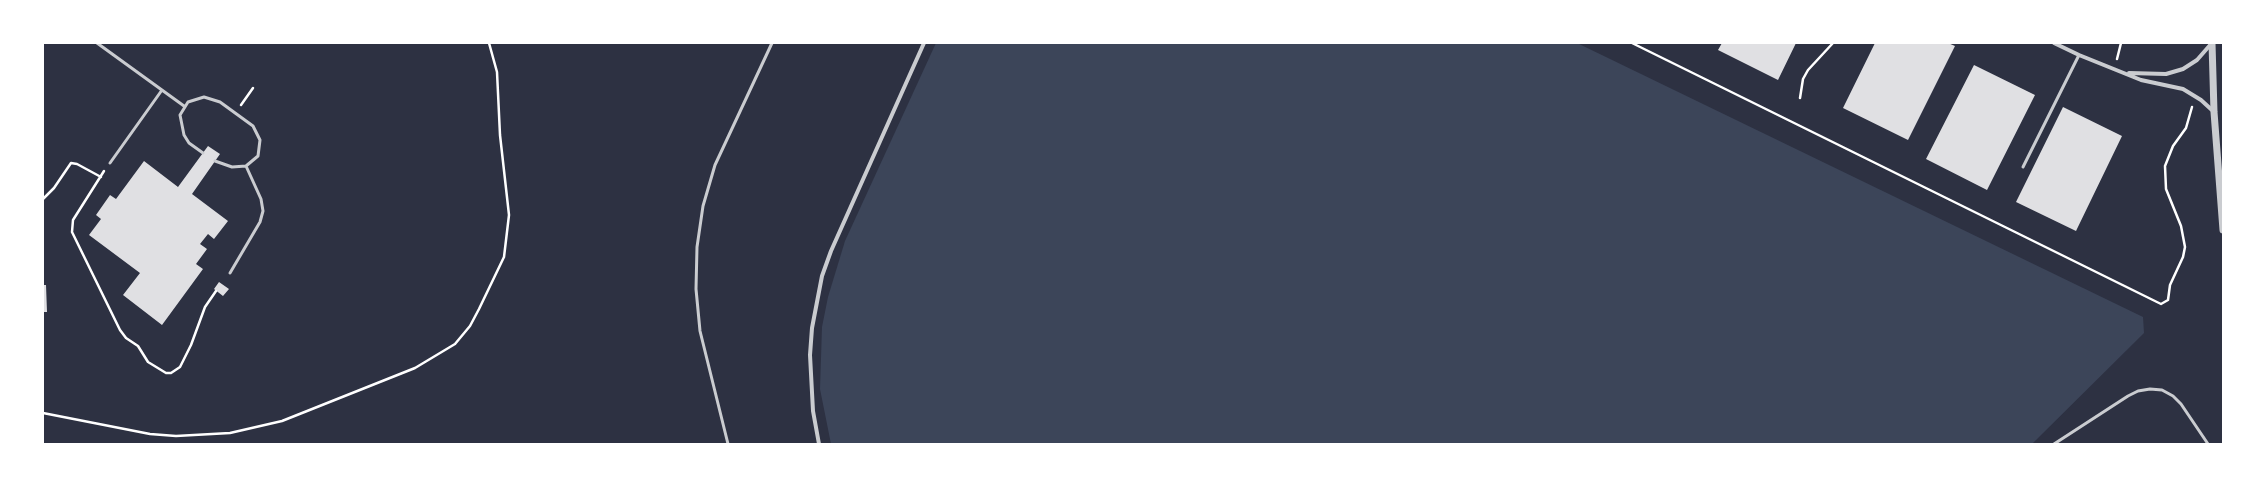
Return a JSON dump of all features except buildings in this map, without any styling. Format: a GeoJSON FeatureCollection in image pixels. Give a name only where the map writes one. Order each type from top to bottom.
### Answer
{"type":"FeatureCollection","features":[{"type":"Feature","properties":{"kind":"street"},"geometry":{"type":"LineString","coordinates":[[819,444],[813,411],[810,356],[812,328],[822,276],[831,251],[924,43]]}},
{"type":"Feature","properties":{"kind":"street"},"geometry":{"type":"LineString","coordinates":[[2054,43],[2079,55],[2141,80],[2174,86],[2194,95],[2214,112]]}},
{"type":"Feature","properties":{"kind":"street"},"geometry":{"type":"LineString","coordinates":[[2126,74],[2174,72],[2190,65],[2212,43]]}},
{"type":"Feature","properties":{"kind":"street"},"geometry":{"type":"LineString","coordinates":[[2212,43],[2214,112],[2223,230]]}},
{"type":"Feature","properties":{"kind":"lane"},"geometry":{"type":"LineString","coordinates":[[97,43],[184,106]]}},
{"type":"Feature","properties":{"kind":"lane"},"geometry":{"type":"LineString","coordinates":[[728,444],[700,331],[696,289],[697,247],[703,206],[715,165],[772,43]]}},
{"type":"Feature","properties":{"kind":"lane"},"geometry":{"type":"LineString","coordinates":[[2023,167],[2079,55]]}},
{"type":"Feature","properties":{"kind":"lane"},"geometry":{"type":"LineString","coordinates":[[110,163],[162,90]]}},
{"type":"Feature","properties":{"kind":"lane"},"geometry":{"type":"LineString","coordinates":[[203,153],[189,143],[184,135],[180,115],[184,106],[195,98],[204,97],[220,102],[253,126],[260,140],[258,156],[246,166],[232,167],[215,162]]}},
{"type":"Feature","properties":{"kind":"lane"},"geometry":{"type":"LineString","coordinates":[[230,273],[260,222],[262,211],[261,199],[246,166]]}},
{"type":"Feature","properties":{"kind":"lane"},"geometry":{"type":"LineString","coordinates":[[2054,444],[2128,396],[2138,391],[2150,388],[2162,390],[2173,396],[2181,404],[2208,444]]}},
{"type":"Feature","properties":{"kind":"path"},"geometry":{"type":"LineString","coordinates":[[43,414],[150,434],[203,435],[230,433],[282,421],[415,368],[455,344],[470,326],[504,257],[509,215],[500,135],[497,72],[489,43]]}},
{"type":"Feature","properties":{"kind":"path"},"geometry":{"type":"LineString","coordinates":[[1632,43],[2161,304],[2168,300],[2169,291],[2183,257],[2185,247],[2181,226],[2166,189],[2165,166],[2173,146],[2186,128],[2194,95]]}},
{"type":"Feature","properties":{"kind":"path"},"geometry":{"type":"LineString","coordinates":[[1800,98],[1803,79],[1808,70],[1832,43]]}},
{"type":"Feature","properties":{"kind":"path"},"geometry":{"type":"LineString","coordinates":[[2114,69],[2121,43]]}},
{"type":"Feature","properties":{"kind":"path"},"geometry":{"type":"LineString","coordinates":[[235,113],[253,88]]}},
{"type":"Feature","properties":{"kind":"path"},"geometry":{"type":"LineString","coordinates":[[43,199],[54,188],[71,163],[77,164],[101,177]]}},
{"type":"Feature","properties":{"kind":"path"},"geometry":{"type":"LineString","coordinates":[[110,163],[73,220],[72,232],[120,330],[126,338],[138,346],[148,362],[166,373],[171,373],[180,367],[191,345],[205,307],[216,291]]}},
{"type":"Feature","properties":{"kind":"shaded area"},"geometry":{"type":"Polygon","coordinates":[[[936,43],[1577,43],[2143,317],[2144,333],[2032,444],[831,444],[820,389],[822,327],[828,297],[845,241],[936,43]]]}}]}
